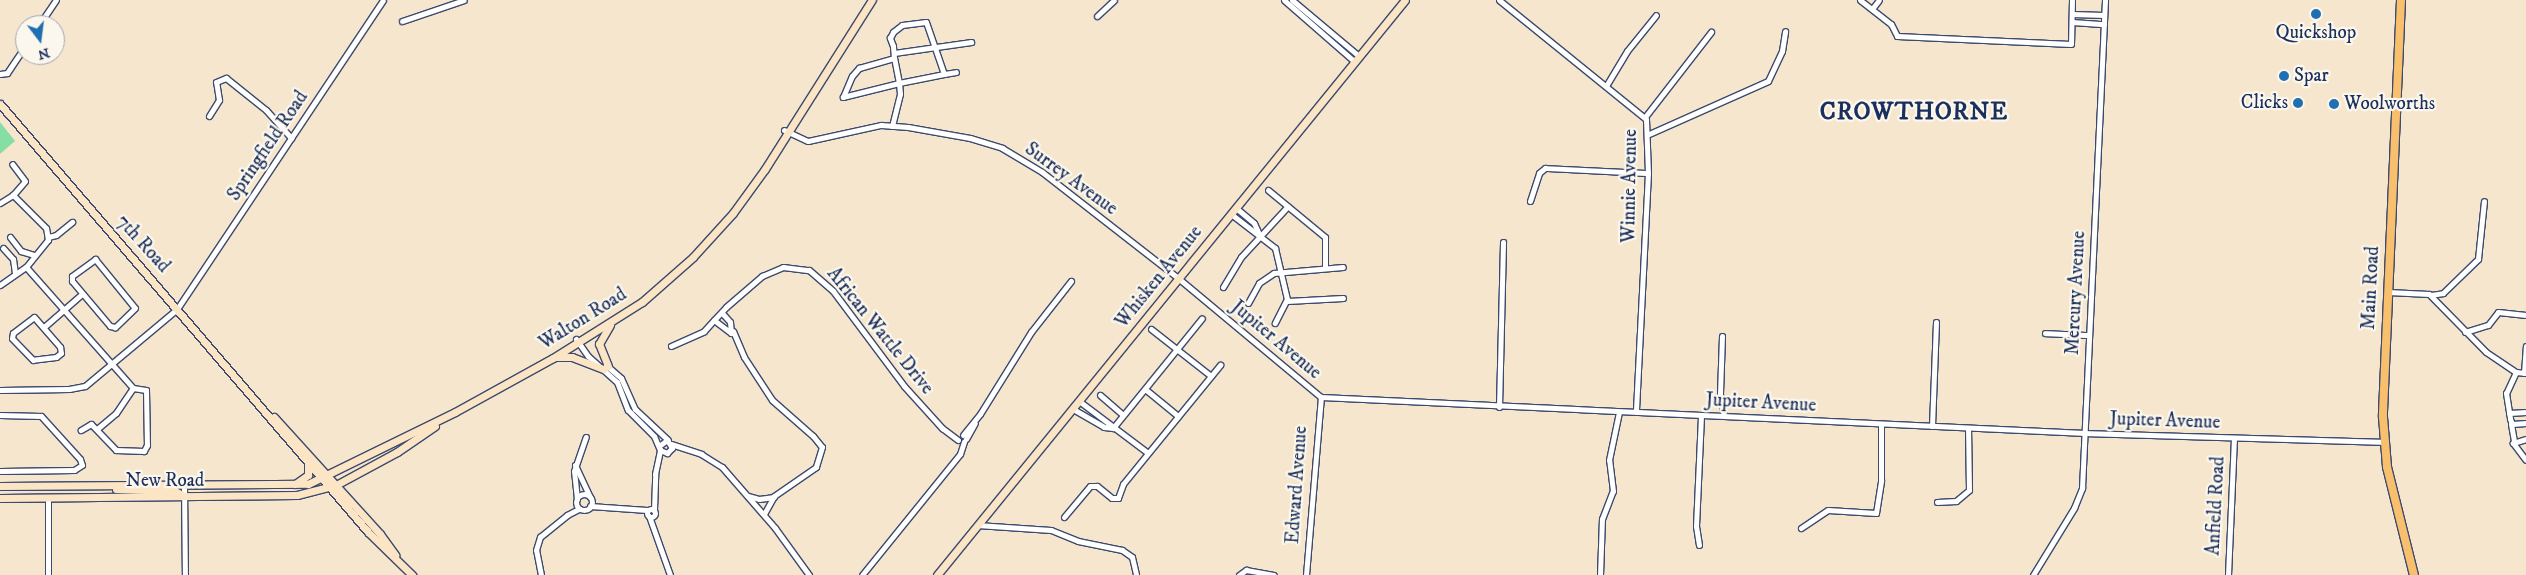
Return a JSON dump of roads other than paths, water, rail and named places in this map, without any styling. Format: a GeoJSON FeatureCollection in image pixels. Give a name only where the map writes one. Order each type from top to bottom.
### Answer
{"type":"FeatureCollection","features":[{"type":"Feature","properties":{"kind":"main road","name":"Walton Road"},"geometry":{"type":"LineString","coordinates":[[522,374],[553,358],[578,340],[615,319],[659,288],[711,239],[754,183],[872,0]]}},
{"type":"Feature","properties":{"kind":"main road","name":"Whisken Avenue"},"geometry":{"type":"LineString","coordinates":[[937,575],[1405,0]]}},
{"type":"Feature","properties":{"kind":"main road","name":"Main Road"},"geometry":{"type":"LineString","coordinates":[[2402,0],[2388,292],[2384,442],[2414,575]]}},
{"type":"Feature","properties":{"kind":"main road","name":"7th Road"},"geometry":{"type":"LineString","coordinates":[[0,104],[307,460],[326,477]]}},
{"type":"Feature","properties":{"kind":"main road","name":"Walton Road"},"geometry":{"type":"LineString","coordinates":[[326,477],[455,412],[522,374],[659,288]]}},
{"type":"Feature","properties":{"kind":"main road"},"geometry":{"type":"LineString","coordinates":[[606,367],[602,358],[599,340],[615,319]]}},
{"type":"Feature","properties":{"kind":"main road"},"geometry":{"type":"LineString","coordinates":[[553,358],[572,357],[606,367]]}},
{"type":"Feature","properties":{"kind":"main road","name":"7th Road"},"geometry":{"type":"LineString","coordinates":[[261,405],[288,430],[333,486],[412,575]]}},
{"type":"Feature","properties":{"kind":"main road","name":"Walton Road"},"geometry":{"type":"LineString","coordinates":[[333,486],[397,452],[455,412]]}},
{"type":"Feature","properties":{"kind":"main road"},"geometry":{"type":"LineString","coordinates":[[293,486],[307,477],[307,460]]}},
{"type":"Feature","properties":{"kind":"main road","name":"New Road"},"geometry":{"type":"LineString","coordinates":[[0,486],[293,486],[326,477]]}},
{"type":"Feature","properties":{"kind":"main road"},"geometry":{"type":"LineString","coordinates":[[106,486],[129,491],[175,491],[184,496]]}},
{"type":"Feature","properties":{"kind":"main road","name":"New Road"},"geometry":{"type":"LineString","coordinates":[[0,498],[283,496],[333,486]]}},
{"type":"Feature","properties":{"kind":"street"},"geometry":{"type":"LineString","coordinates":[[46,15],[56,0]]}},
{"type":"Feature","properties":{"kind":"street","name":"Springfield Road"},"geometry":{"type":"LineString","coordinates":[[0,390],[78,388],[94,381],[178,309],[383,0]]}},
{"type":"Feature","properties":{"kind":"street"},"geometry":{"type":"LineString","coordinates":[[402,21],[464,0]]}},
{"type":"Feature","properties":{"kind":"street"},"geometry":{"type":"LineString","coordinates":[[1097,16],[1114,0]]}},
{"type":"Feature","properties":{"kind":"street"},"geometry":{"type":"LineString","coordinates":[[1284,0],[1357,59]]}},
{"type":"Feature","properties":{"kind":"street"},"geometry":{"type":"LineString","coordinates":[[1292,0],[1357,59]]}},
{"type":"Feature","properties":{"kind":"street","name":"Winnie Avenue"},"geometry":{"type":"LineString","coordinates":[[1499,0],[1645,116],[1649,134],[1648,173],[1636,412]]}},
{"type":"Feature","properties":{"kind":"street"},"geometry":{"type":"LineString","coordinates":[[1860,0],[1891,24],[1897,36],[2071,44],[2072,0]]}},
{"type":"Feature","properties":{"kind":"street"},"geometry":{"type":"LineString","coordinates":[[1872,9],[1880,0]]}},
{"type":"Feature","properties":{"kind":"street","name":"Mercury Avenue"},"geometry":{"type":"LineString","coordinates":[[2033,575],[2080,495],[2085,433],[2088,335],[2105,0]]}},
{"type":"Feature","properties":{"kind":"street"},"geometry":{"type":"LineString","coordinates":[[2072,14],[2104,15]]}},
{"type":"Feature","properties":{"kind":"street"},"geometry":{"type":"LineString","coordinates":[[1606,86],[1626,51],[1656,15]]}},
{"type":"Feature","properties":{"kind":"street"},"geometry":{"type":"LineString","coordinates":[[892,126],[900,99],[899,83],[890,38],[893,32],[902,25],[922,21],[928,25],[944,74]]}},
{"type":"Feature","properties":{"kind":"street"},"geometry":{"type":"LineString","coordinates":[[2072,22],[2104,24]]}},
{"type":"Feature","properties":{"kind":"street"},"geometry":{"type":"LineString","coordinates":[[1649,134],[1768,81],[1782,51],[1785,31]]}},
{"type":"Feature","properties":{"kind":"street"},"geometry":{"type":"LineString","coordinates":[[1645,116],[1711,32]]}},
{"type":"Feature","properties":{"kind":"street"},"geometry":{"type":"LineString","coordinates":[[956,72],[899,83],[843,97],[852,76],[859,68],[894,55],[971,42]]}},
{"type":"Feature","properties":{"kind":"street"},"geometry":{"type":"LineString","coordinates":[[0,74],[7,73],[15,61]]}},
{"type":"Feature","properties":{"kind":"street"},"geometry":{"type":"LineString","coordinates":[[209,116],[219,100],[216,82],[226,78],[266,110],[291,138]]}},
{"type":"Feature","properties":{"kind":"street","name":"Surrey Avenue"},"geometry":{"type":"LineString","coordinates":[[786,131],[808,141],[881,125],[939,131],[1002,148],[1042,172],[1178,278]]}},
{"type":"Feature","properties":{"kind":"street"},"geometry":{"type":"LineString","coordinates":[[0,202],[13,195],[25,180],[12,164]]}},
{"type":"Feature","properties":{"kind":"street"},"geometry":{"type":"LineString","coordinates":[[1530,201],[1539,174],[1545,168],[1648,173]]}},
{"type":"Feature","properties":{"kind":"street"},"geometry":{"type":"LineString","coordinates":[[1268,190],[1325,237],[1325,266]]}},
{"type":"Feature","properties":{"kind":"street"},"geometry":{"type":"LineString","coordinates":[[0,285],[15,272],[26,266],[34,255],[45,246],[48,237],[46,228],[13,195]]}},
{"type":"Feature","properties":{"kind":"street"},"geometry":{"type":"LineString","coordinates":[[2388,292],[2431,295],[2450,288],[2478,259],[2484,201]]}},
{"type":"Feature","properties":{"kind":"street"},"geometry":{"type":"LineString","coordinates":[[1223,288],[1241,256],[1288,206]]}},
{"type":"Feature","properties":{"kind":"street"},"geometry":{"type":"LineString","coordinates":[[1234,211],[1247,217],[1260,234],[1275,248],[1287,301],[1275,323]]}},
{"type":"Feature","properties":{"kind":"street"},"geometry":{"type":"LineString","coordinates":[[1234,211],[1242,223],[1252,232],[1260,234]]}},
{"type":"Feature","properties":{"kind":"street"},"geometry":{"type":"LineString","coordinates":[[1242,223],[1247,217]]}},
{"type":"Feature","properties":{"kind":"street"},"geometry":{"type":"LineString","coordinates":[[48,237],[56,235],[72,222]]}},
{"type":"Feature","properties":{"kind":"street"},"geometry":{"type":"LineString","coordinates":[[10,237],[21,251],[34,255]]}},
{"type":"Feature","properties":{"kind":"street"},"geometry":{"type":"LineString","coordinates":[[1499,407],[1503,242]]}},
{"type":"Feature","properties":{"kind":"street"},"geometry":{"type":"LineString","coordinates":[[3,248],[13,259],[15,272]]}},
{"type":"Feature","properties":{"kind":"street"},"geometry":{"type":"LineString","coordinates":[[95,259],[134,304],[135,310],[117,326],[111,327],[82,294],[71,278],[95,259]]}},
{"type":"Feature","properties":{"kind":"street"},"geometry":{"type":"LineString","coordinates":[[26,266],[133,388],[144,388],[146,392],[146,450],[140,453],[119,452],[90,424],[81,430]]}},
{"type":"Feature","properties":{"kind":"street","name":"African Wattle Drive"},"geometry":{"type":"LineString","coordinates":[[714,320],[770,271],[788,266],[809,270],[833,291],[896,376],[947,433],[961,439]]}},
{"type":"Feature","properties":{"kind":"street"},"geometry":{"type":"LineString","coordinates":[[1248,303],[1264,278],[1281,271],[1325,266],[1343,267]]}},
{"type":"Feature","properties":{"kind":"street","name":"Jupiter Avenue"},"geometry":{"type":"LineString","coordinates":[[1178,278],[1321,397],[1499,407],[2085,433],[2384,442]]}},
{"type":"Feature","properties":{"kind":"street"},"geometry":{"type":"LineString","coordinates":[[862,575],[960,454],[961,439],[980,414],[1031,332],[1071,281]]}},
{"type":"Feature","properties":{"kind":"street"},"geometry":{"type":"LineString","coordinates":[[44,327],[82,294]]}},
{"type":"Feature","properties":{"kind":"street"},"geometry":{"type":"LineString","coordinates":[[2431,295],[2486,352],[2516,372],[2525,373],[2526,346]]}},
{"type":"Feature","properties":{"kind":"street"},"geometry":{"type":"LineString","coordinates":[[1287,301],[1344,298]]}},
{"type":"Feature","properties":{"kind":"street","name":"African Wattle Drive"},"geometry":{"type":"LineString","coordinates":[[728,316],[734,302]]}},
{"type":"Feature","properties":{"kind":"street"},"geometry":{"type":"LineString","coordinates":[[2465,332],[2488,325],[2498,312],[2526,315]]}},
{"type":"Feature","properties":{"kind":"street"},"geometry":{"type":"LineString","coordinates":[[722,313],[728,316],[730,332]]}},
{"type":"Feature","properties":{"kind":"street"},"geometry":{"type":"LineString","coordinates":[[32,317],[44,327],[60,347],[61,353],[56,357],[33,360],[12,334],[32,317]]}},
{"type":"Feature","properties":{"kind":"street"},"geometry":{"type":"LineString","coordinates":[[1113,428],[1202,318]]}},
{"type":"Feature","properties":{"kind":"street"},"geometry":{"type":"LineString","coordinates":[[671,346],[704,331],[714,320],[730,332],[772,400],[814,436],[822,447],[816,467],[774,496],[759,499],[748,496]]}},
{"type":"Feature","properties":{"kind":"street"},"geometry":{"type":"LineString","coordinates":[[1932,426],[1936,322]]}},
{"type":"Feature","properties":{"kind":"street"},"geometry":{"type":"LineString","coordinates":[[1151,329],[1210,376]]}},
{"type":"Feature","properties":{"kind":"street"},"geometry":{"type":"LineString","coordinates":[[2045,333],[2088,335]]}},
{"type":"Feature","properties":{"kind":"street"},"geometry":{"type":"LineString","coordinates":[[1722,336],[1720,394],[1724,416]]}},
{"type":"Feature","properties":{"kind":"street"},"geometry":{"type":"LineString","coordinates":[[578,340],[588,356],[613,373],[633,411],[664,450]]}},
{"type":"Feature","properties":{"kind":"street"},"geometry":{"type":"LineString","coordinates":[[1064,517],[1090,486],[1097,486],[1112,498],[1118,498],[1123,484],[1220,364]]}},
{"type":"Feature","properties":{"kind":"street"},"geometry":{"type":"LineString","coordinates":[[2516,372],[2506,393],[2514,441],[2518,453],[2526,460]]}},
{"type":"Feature","properties":{"kind":"street"},"geometry":{"type":"LineString","coordinates":[[97,430],[116,413],[133,388]]}},
{"type":"Feature","properties":{"kind":"street"},"geometry":{"type":"LineString","coordinates":[[1145,388],[1178,416]]}},
{"type":"Feature","properties":{"kind":"street"},"geometry":{"type":"LineString","coordinates":[[1100,395],[1123,415]]}},
{"type":"Feature","properties":{"kind":"street","name":"Edward Avenue"},"geometry":{"type":"LineString","coordinates":[[1306,575],[1321,397]]}},
{"type":"Feature","properties":{"kind":"street"},"geometry":{"type":"LineString","coordinates":[[1079,401],[1148,453]]}},
{"type":"Feature","properties":{"kind":"street"},"geometry":{"type":"LineString","coordinates":[[1073,409],[1104,427],[1113,428]]}},
{"type":"Feature","properties":{"kind":"street"},"geometry":{"type":"LineString","coordinates":[[633,411],[670,442]]}},
{"type":"Feature","properties":{"kind":"street"},"geometry":{"type":"LineString","coordinates":[[1600,575],[1602,519],[1613,491],[1610,460],[1619,412]]}},
{"type":"Feature","properties":{"kind":"street"},"geometry":{"type":"LineString","coordinates":[[2509,413],[2526,412]]}},
{"type":"Feature","properties":{"kind":"street"},"geometry":{"type":"LineString","coordinates":[[0,415],[41,416],[80,459],[82,465],[74,470],[0,471]]}},
{"type":"Feature","properties":{"kind":"street"},"geometry":{"type":"LineString","coordinates":[[1699,545],[1696,526],[1701,416]]}},
{"type":"Feature","properties":{"kind":"street"},"geometry":{"type":"LineString","coordinates":[[2511,424],[2526,423]]}},
{"type":"Feature","properties":{"kind":"street"},"geometry":{"type":"LineString","coordinates":[[1802,528],[1828,510],[1876,513],[1881,480],[1880,424]]}},
{"type":"Feature","properties":{"kind":"street"},"geometry":{"type":"LineString","coordinates":[[1937,502],[1956,500],[1969,490],[1968,428]]}},
{"type":"Feature","properties":{"kind":"street"},"geometry":{"type":"LineString","coordinates":[[577,507],[575,464],[586,437]]}},
{"type":"Feature","properties":{"kind":"street","name":"Anfield Road"},"geometry":{"type":"LineString","coordinates":[[2228,575],[2234,438]]}},
{"type":"Feature","properties":{"kind":"street"},"geometry":{"type":"LineString","coordinates":[[2514,441],[2526,439]]}},
{"type":"Feature","properties":{"kind":"street"},"geometry":{"type":"LineString","coordinates":[[664,450],[662,441],[670,442],[717,464],[764,514],[809,575]]}},
{"type":"Feature","properties":{"kind":"street"},"geometry":{"type":"LineString","coordinates":[[670,442],[657,463],[653,503],[650,513],[670,575]]}},
{"type":"Feature","properties":{"kind":"street"},"geometry":{"type":"LineString","coordinates":[[664,450],[685,448]]}},
{"type":"Feature","properties":{"kind":"street"},"geometry":{"type":"LineString","coordinates":[[575,464],[582,483],[592,499],[590,506]]}},
{"type":"Feature","properties":{"kind":"street"},"geometry":{"type":"LineString","coordinates":[[576,485],[582,483]]}},
{"type":"Feature","properties":{"kind":"street"},"geometry":{"type":"LineString","coordinates":[[184,486],[185,575]]}},
{"type":"Feature","properties":{"kind":"street"},"geometry":{"type":"LineString","coordinates":[[764,514],[774,496]]}},
{"type":"Feature","properties":{"kind":"street"},"geometry":{"type":"LineString","coordinates":[[48,498],[48,575]]}},
{"type":"Feature","properties":{"kind":"street"},"geometry":{"type":"LineString","coordinates":[[577,499],[592,499],[606,506]]}},
{"type":"Feature","properties":{"kind":"street"},"geometry":{"type":"LineString","coordinates":[[755,504],[759,499]]}},
{"type":"Feature","properties":{"kind":"street"},"geometry":{"type":"LineString","coordinates":[[541,575],[537,543],[545,531],[577,507],[606,506],[650,513]]}},
{"type":"Feature","properties":{"kind":"street"},"geometry":{"type":"LineString","coordinates":[[978,525],[1051,530],[1078,541],[1122,550],[1132,557],[1136,575]]}},
{"type":"Feature","properties":{"kind":"street"},"geometry":{"type":"LineString","coordinates":[[1238,575],[1246,570],[1274,575]]}},
{"type":"Feature","properties":{"kind":"place","name":"Quickshop"},"geometry":{"type":"Point","coordinates":[2316,14]}},
{"type":"Feature","properties":{"kind":"place","name":"Spar"},"geometry":{"type":"Point","coordinates":[2284,76]}},
{"type":"Feature","properties":{"kind":"place","name":"Clicks"},"geometry":{"type":"Point","coordinates":[2298,103]}},
{"type":"Feature","properties":{"kind":"place","name":"Woolworths"},"geometry":{"type":"Point","coordinates":[2334,104]}},
{"type":"Feature","properties":{"kind":"district","name":"CROWTHORNE"},"geometry":{"type":"Point","coordinates":[1914,113]}}]}
